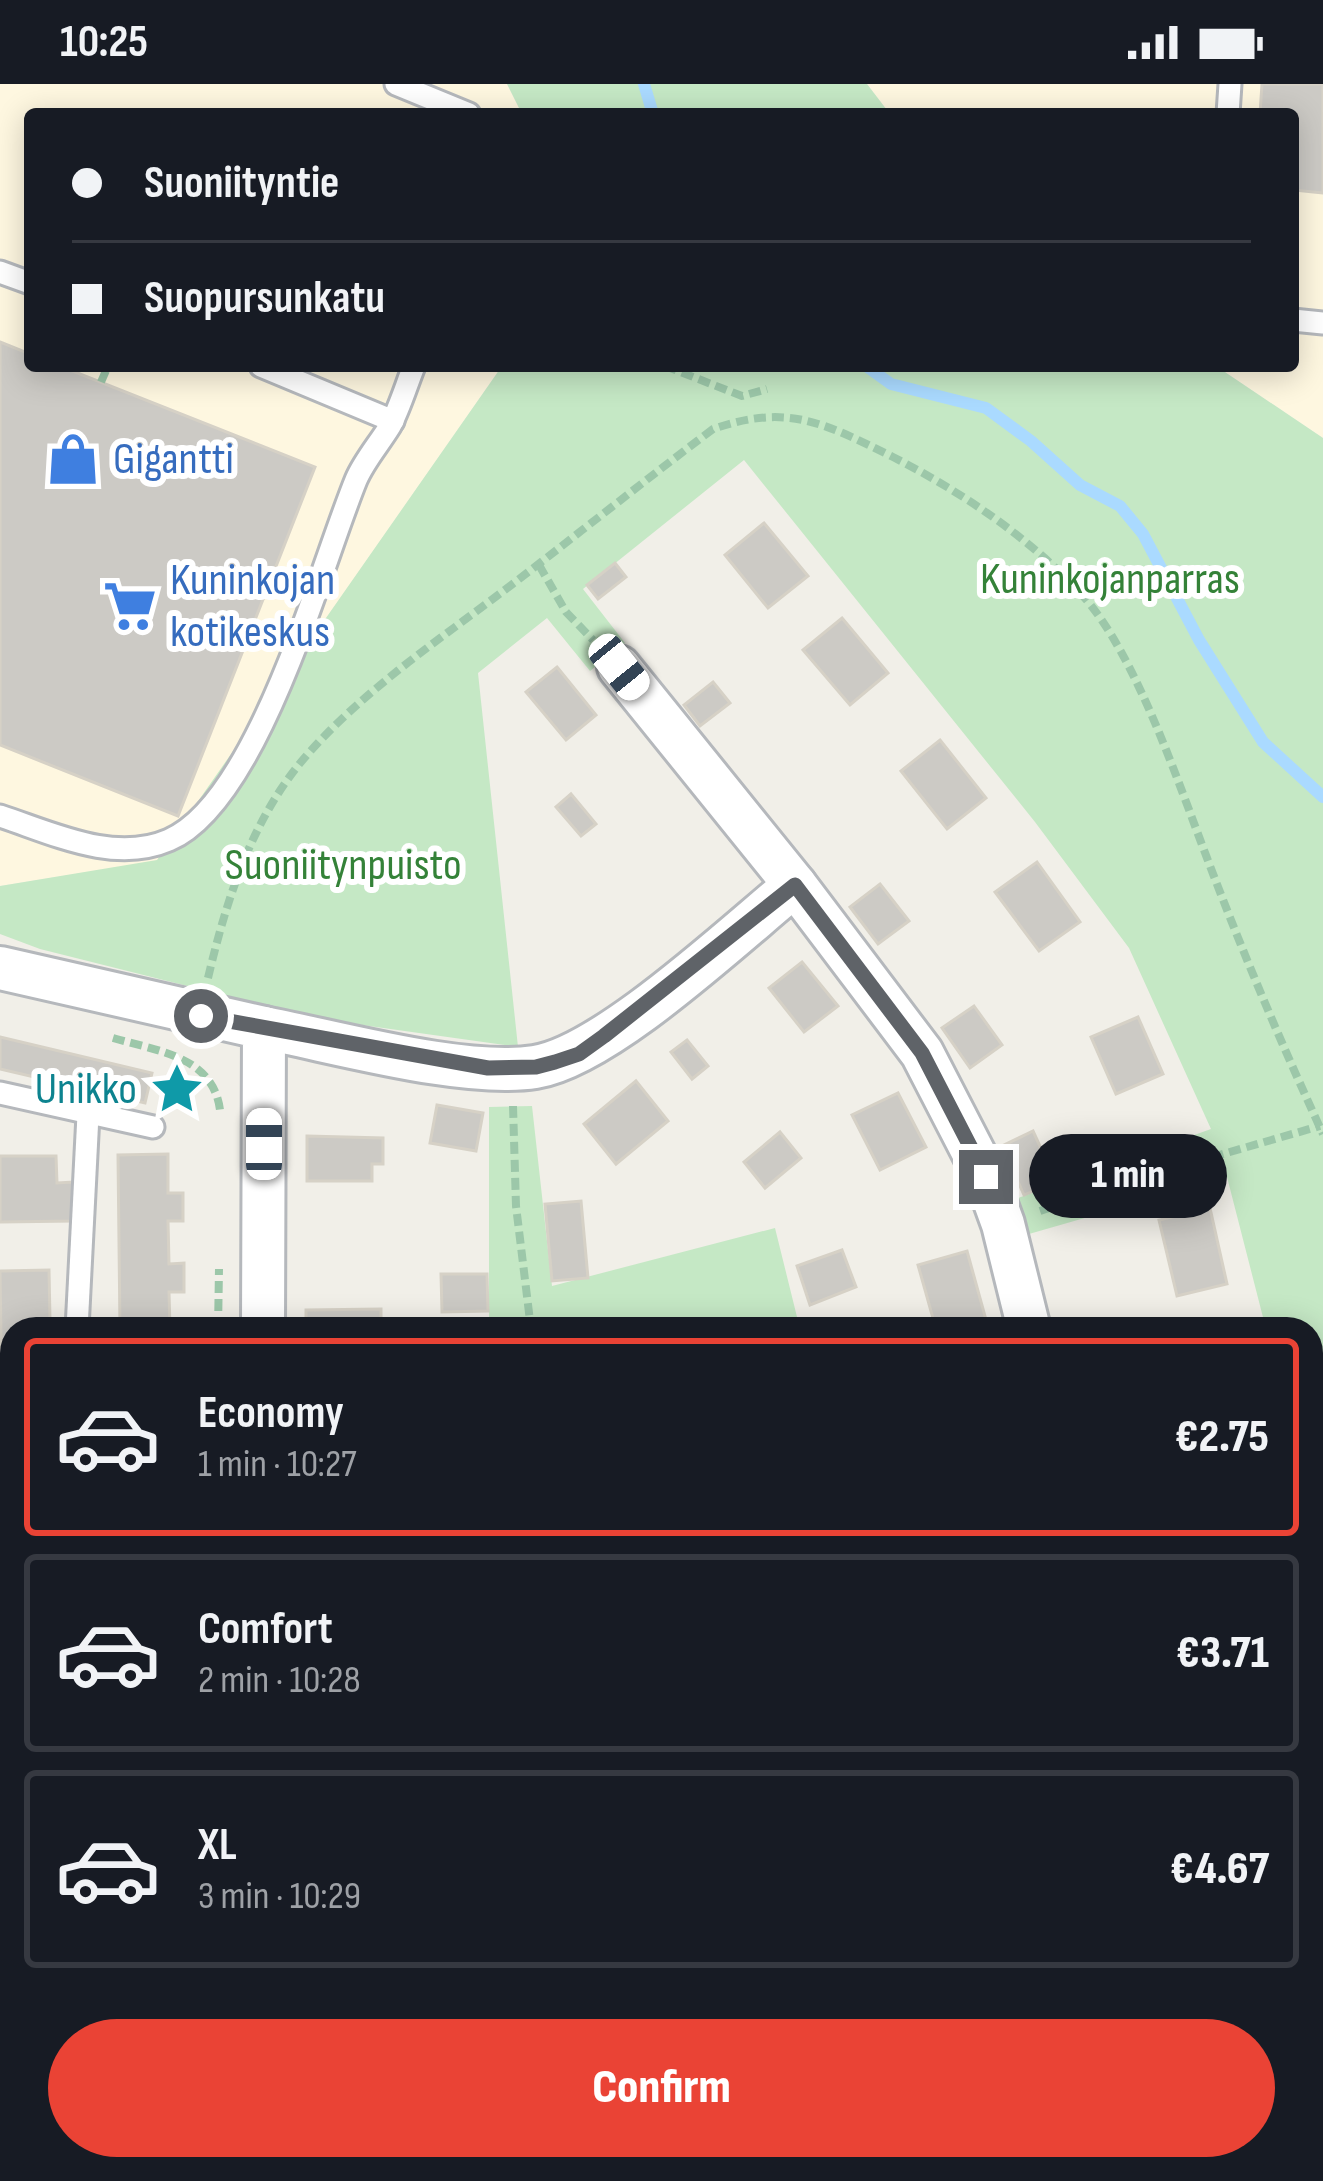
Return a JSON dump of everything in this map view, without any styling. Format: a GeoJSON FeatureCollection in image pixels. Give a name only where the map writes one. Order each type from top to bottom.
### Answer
{"type":"FeatureCollection","features":[{"type":"Feature","properties":{"kind":"street"},"geometry":{"type":"LineString","coordinates":[[619,667],[795,885],[922,1053],[986,1177],[1026,1317]]}},
{"type":"Feature","properties":{"kind":"street"},"geometry":{"type":"LineString","coordinates":[[0,968],[201,1016],[433,1061],[536,1067],[579,1054],[795,885]]}},
{"type":"Feature","properties":{"kind":"street"},"geometry":{"type":"LineString","coordinates":[[263,1317],[264,1028]]}},
{"type":"Feature","properties":{"kind":"lane"},"geometry":{"type":"LineString","coordinates":[[396,84],[454,108]]}},
{"type":"Feature","properties":{"kind":"lane"},"geometry":{"type":"LineString","coordinates":[[275,372],[393,421]]}},
{"type":"Feature","properties":{"kind":"lane"},"geometry":{"type":"LineString","coordinates":[[0,816],[75,841],[126,850],[169,840],[204,816],[250,746],[284,681],[358,475],[393,421],[412,372]]}},
{"type":"Feature","properties":{"kind":"lane"},"geometry":{"type":"LineString","coordinates":[[0,1094],[153,1127]]}},
{"type":"Feature","properties":{"kind":"lane"},"geometry":{"type":"LineString","coordinates":[[78,1317],[88,1115]]}},
{"type":"Feature","properties":{"kind":"path"},"geometry":{"type":"LineString","coordinates":[[101,382],[105,372]]}},
{"type":"Feature","properties":{"kind":"path"},"geometry":{"type":"LineString","coordinates":[[680,372],[742,396],[767,388]]}},
{"type":"Feature","properties":{"kind":"path"},"geometry":{"type":"LineString","coordinates":[[201,1016],[236,877],[265,816],[300,764],[346,717],[410,662],[712,429],[747,417],[793,416],[926,474],[1014,534],[1084,597],[1125,662],[1169,759],[1279,1037],[1321,1130],[1119,1184],[1003,1224]]}},
{"type":"Feature","properties":{"kind":"path"},"geometry":{"type":"LineString","coordinates":[[538,564],[566,612],[619,667]]}},
{"type":"Feature","properties":{"kind":"path"},"geometry":{"type":"LineString","coordinates":[[512,1068],[515,1206],[529,1317]]}},
{"type":"Feature","properties":{"kind":"shaded area"},"geometry":{"type":"Polygon","coordinates":[[[0,84],[507,84],[519,108],[24,108],[24,372],[498,372],[157,861],[0,886],[0,84]]]}},
{"type":"Feature","properties":{"kind":"shaded area"},"geometry":{"type":"Polygon","coordinates":[[[867,84],[1323,84],[1323,438],[1225,372],[1299,372],[1299,108],[885,108],[867,84]]]}},
{"type":"Feature","properties":{"kind":"green space"},"geometry":{"type":"Polygon","coordinates":[[[507,84],[867,84],[885,108],[519,108],[507,84]]]}},
{"type":"Feature","properties":{"kind":"green space","name":"Kuninkojanparras"},"geometry":{"type":"Polygon","coordinates":[[[498,372],[1225,372],[1323,438],[1323,1317],[1263,1317],[1227,1177],[1029,1234],[1018,1198],[1211,1129],[1129,948],[1035,822],[744,460],[583,589],[625,643],[590,671],[547,618],[478,673],[518,1047],[319,1019],[40,949],[0,934],[0,886],[157,860],[498,372]]]}},
{"type":"Feature","properties":{"kind":"green space"},"geometry":{"type":"Polygon","coordinates":[[[532,1106],[552,1286],[775,1228],[797,1317],[489,1317],[489,1107],[532,1106]]]}},
{"type":"Feature","properties":{"kind":"building"},"geometry":{"type":"Polygon","coordinates":[[[1262,84],[1323,84],[1323,193],[1299,191],[1299,108],[1260,108],[1262,84]]]}},
{"type":"Feature","properties":{"kind":"building","name":"Kuninkojan kotikeskus"},"geometry":{"type":"Polygon","coordinates":[[[0,342],[24,352],[24,372],[75,372],[315,467],[178,816],[0,745],[0,342]]]}},
{"type":"Feature","properties":{"kind":"building"},"geometry":{"type":"Polygon","coordinates":[[[764,523],[808,576],[768,608],[725,555],[764,523]]]}},
{"type":"Feature","properties":{"kind":"building"},"geometry":{"type":"Polygon","coordinates":[[[615,563],[626,577],[598,599],[587,585],[615,563]]]}},
{"type":"Feature","properties":{"kind":"building"},"geometry":{"type":"Polygon","coordinates":[[[842,618],[888,673],[850,705],[803,650],[842,618]]]}},
{"type":"Feature","properties":{"kind":"building"},"geometry":{"type":"Polygon","coordinates":[[[557,667],[596,715],[566,740],[526,692],[557,667]]]}},
{"type":"Feature","properties":{"kind":"building"},"geometry":{"type":"Polygon","coordinates":[[[713,682],[730,703],[700,726],[684,705],[713,682]]]}},
{"type":"Feature","properties":{"kind":"building"},"geometry":{"type":"Polygon","coordinates":[[[940,740],[986,798],[947,829],[901,771],[940,740]]]}},
{"type":"Feature","properties":{"kind":"building"},"geometry":{"type":"Polygon","coordinates":[[[571,794],[596,824],[581,836],[556,807],[571,794]]]}},
{"type":"Feature","properties":{"kind":"building"},"geometry":{"type":"Polygon","coordinates":[[[1037,862],[1080,922],[1039,951],[995,892],[1037,862]]]}},
{"type":"Feature","properties":{"kind":"building"},"geometry":{"type":"Polygon","coordinates":[[[880,884],[909,921],[878,944],[850,907],[880,884]]]}},
{"type":"Feature","properties":{"kind":"building"},"geometry":{"type":"Polygon","coordinates":[[[802,962],[838,1006],[804,1032],[769,988],[802,962]]]}},
{"type":"Feature","properties":{"kind":"building"},"geometry":{"type":"Polygon","coordinates":[[[974,1006],[1002,1045],[970,1068],[942,1028],[974,1006]]]}},
{"type":"Feature","properties":{"kind":"building"},"geometry":{"type":"Polygon","coordinates":[[[1138,1017],[1163,1074],[1116,1094],[1091,1037],[1138,1017]]]}},
{"type":"Feature","properties":{"kind":"building"},"geometry":{"type":"Polygon","coordinates":[[[0,1037],[152,1073],[145,1103],[0,1069],[0,1037]]]}},
{"type":"Feature","properties":{"kind":"building"},"geometry":{"type":"Polygon","coordinates":[[[687,1040],[708,1066],[692,1079],[671,1052],[687,1040]]]}},
{"type":"Feature","properties":{"kind":"building"},"geometry":{"type":"Polygon","coordinates":[[[636,1081],[668,1121],[616,1164],[584,1124],[636,1081]]]}},
{"type":"Feature","properties":{"kind":"building"},"geometry":{"type":"Polygon","coordinates":[[[898,1093],[926,1147],[880,1170],[852,1115],[898,1093]]]}},
{"type":"Feature","properties":{"kind":"building"},"geometry":{"type":"Polygon","coordinates":[[[437,1105],[483,1113],[476,1151],[430,1143],[437,1105]]]}},
{"type":"Feature","properties":{"kind":"building"},"geometry":{"type":"Polygon","coordinates":[[[1033,1131],[1056,1181],[1024,1195],[1002,1146],[1033,1131]]]}},
{"type":"Feature","properties":{"kind":"building"},"geometry":{"type":"Polygon","coordinates":[[[780,1132],[801,1158],[765,1188],[744,1162],[780,1132]]]}},
{"type":"Feature","properties":{"kind":"building"},"geometry":{"type":"Polygon","coordinates":[[[307,1136],[383,1138],[383,1164],[372,1164],[372,1181],[307,1181],[307,1136]]]}},
{"type":"Feature","properties":{"kind":"building"},"geometry":{"type":"Polygon","coordinates":[[[168,1154],[168,1193],[183,1193],[183,1221],[168,1221],[169,1264],[184,1263],[184,1292],[169,1292],[170,1317],[120,1317],[118,1155],[168,1154]]]}},
{"type":"Feature","properties":{"kind":"building"},"geometry":{"type":"Polygon","coordinates":[[[0,1156],[56,1156],[57,1183],[73,1182],[73,1221],[0,1222],[0,1156]]]}},
{"type":"Feature","properties":{"kind":"building"},"geometry":{"type":"Polygon","coordinates":[[[581,1201],[588,1278],[552,1281],[545,1204],[581,1201]]]}},
{"type":"Feature","properties":{"kind":"building"},"geometry":{"type":"Polygon","coordinates":[[[1210,1208],[1227,1284],[1177,1296],[1159,1220],[1210,1208]]]}},
{"type":"Feature","properties":{"kind":"building"},"geometry":{"type":"Polygon","coordinates":[[[842,1250],[856,1287],[810,1305],[797,1266],[842,1250]]]}},
{"type":"Feature","properties":{"kind":"building"},"geometry":{"type":"Polygon","coordinates":[[[967,1251],[985,1317],[933,1317],[918,1265],[967,1251]]]}},
{"type":"Feature","properties":{"kind":"building"},"geometry":{"type":"Polygon","coordinates":[[[49,1270],[50,1317],[1,1317],[0,1271],[49,1270]]]}},
{"type":"Feature","properties":{"kind":"building"},"geometry":{"type":"Polygon","coordinates":[[[441,1274],[487,1274],[488,1311],[442,1312],[441,1274]]]}},
{"type":"Feature","properties":{"kind":"building"},"geometry":{"type":"Polygon","coordinates":[[[381,1309],[381,1317],[306,1317],[306,1310],[381,1309]]]}},
{"type":"Feature","properties":{"kind":"waterway"},"geometry":{"type":"LineString","coordinates":[[644,84],[651,108]]}},
{"type":"Feature","properties":{"kind":"waterway"},"geometry":{"type":"LineString","coordinates":[[874,372],[891,384],[986,408],[1080,485],[1120,506],[1143,534],[1199,640],[1263,742],[1323,797]]}},
{"type":"Feature","properties":{"kind":"place","name":"Gigantti"},"geometry":{"type":"Point","coordinates":[73,459]}},
{"type":"Feature","properties":{"kind":"place","name":"Kuninkojan kotikeskus"},"geometry":{"type":"Point","coordinates":[130,606]}},
{"type":"Feature","properties":{"kind":"place","name":"Unikko"},"geometry":{"type":"Point","coordinates":[177,1089]}},
{"type":"Feature","properties":{"kind":"route"},"geometry":{"type":"LineString","coordinates":[[201,1016],[433,1061],[488,1068],[536,1067],[579,1054],[795,885],[922,1053],[986,1177]]}},
{"type":"Feature","properties":{"kind":"park label","name":"Suoniitynpuisto"},"geometry":{"type":"Point","coordinates":[343,865]}}]}
